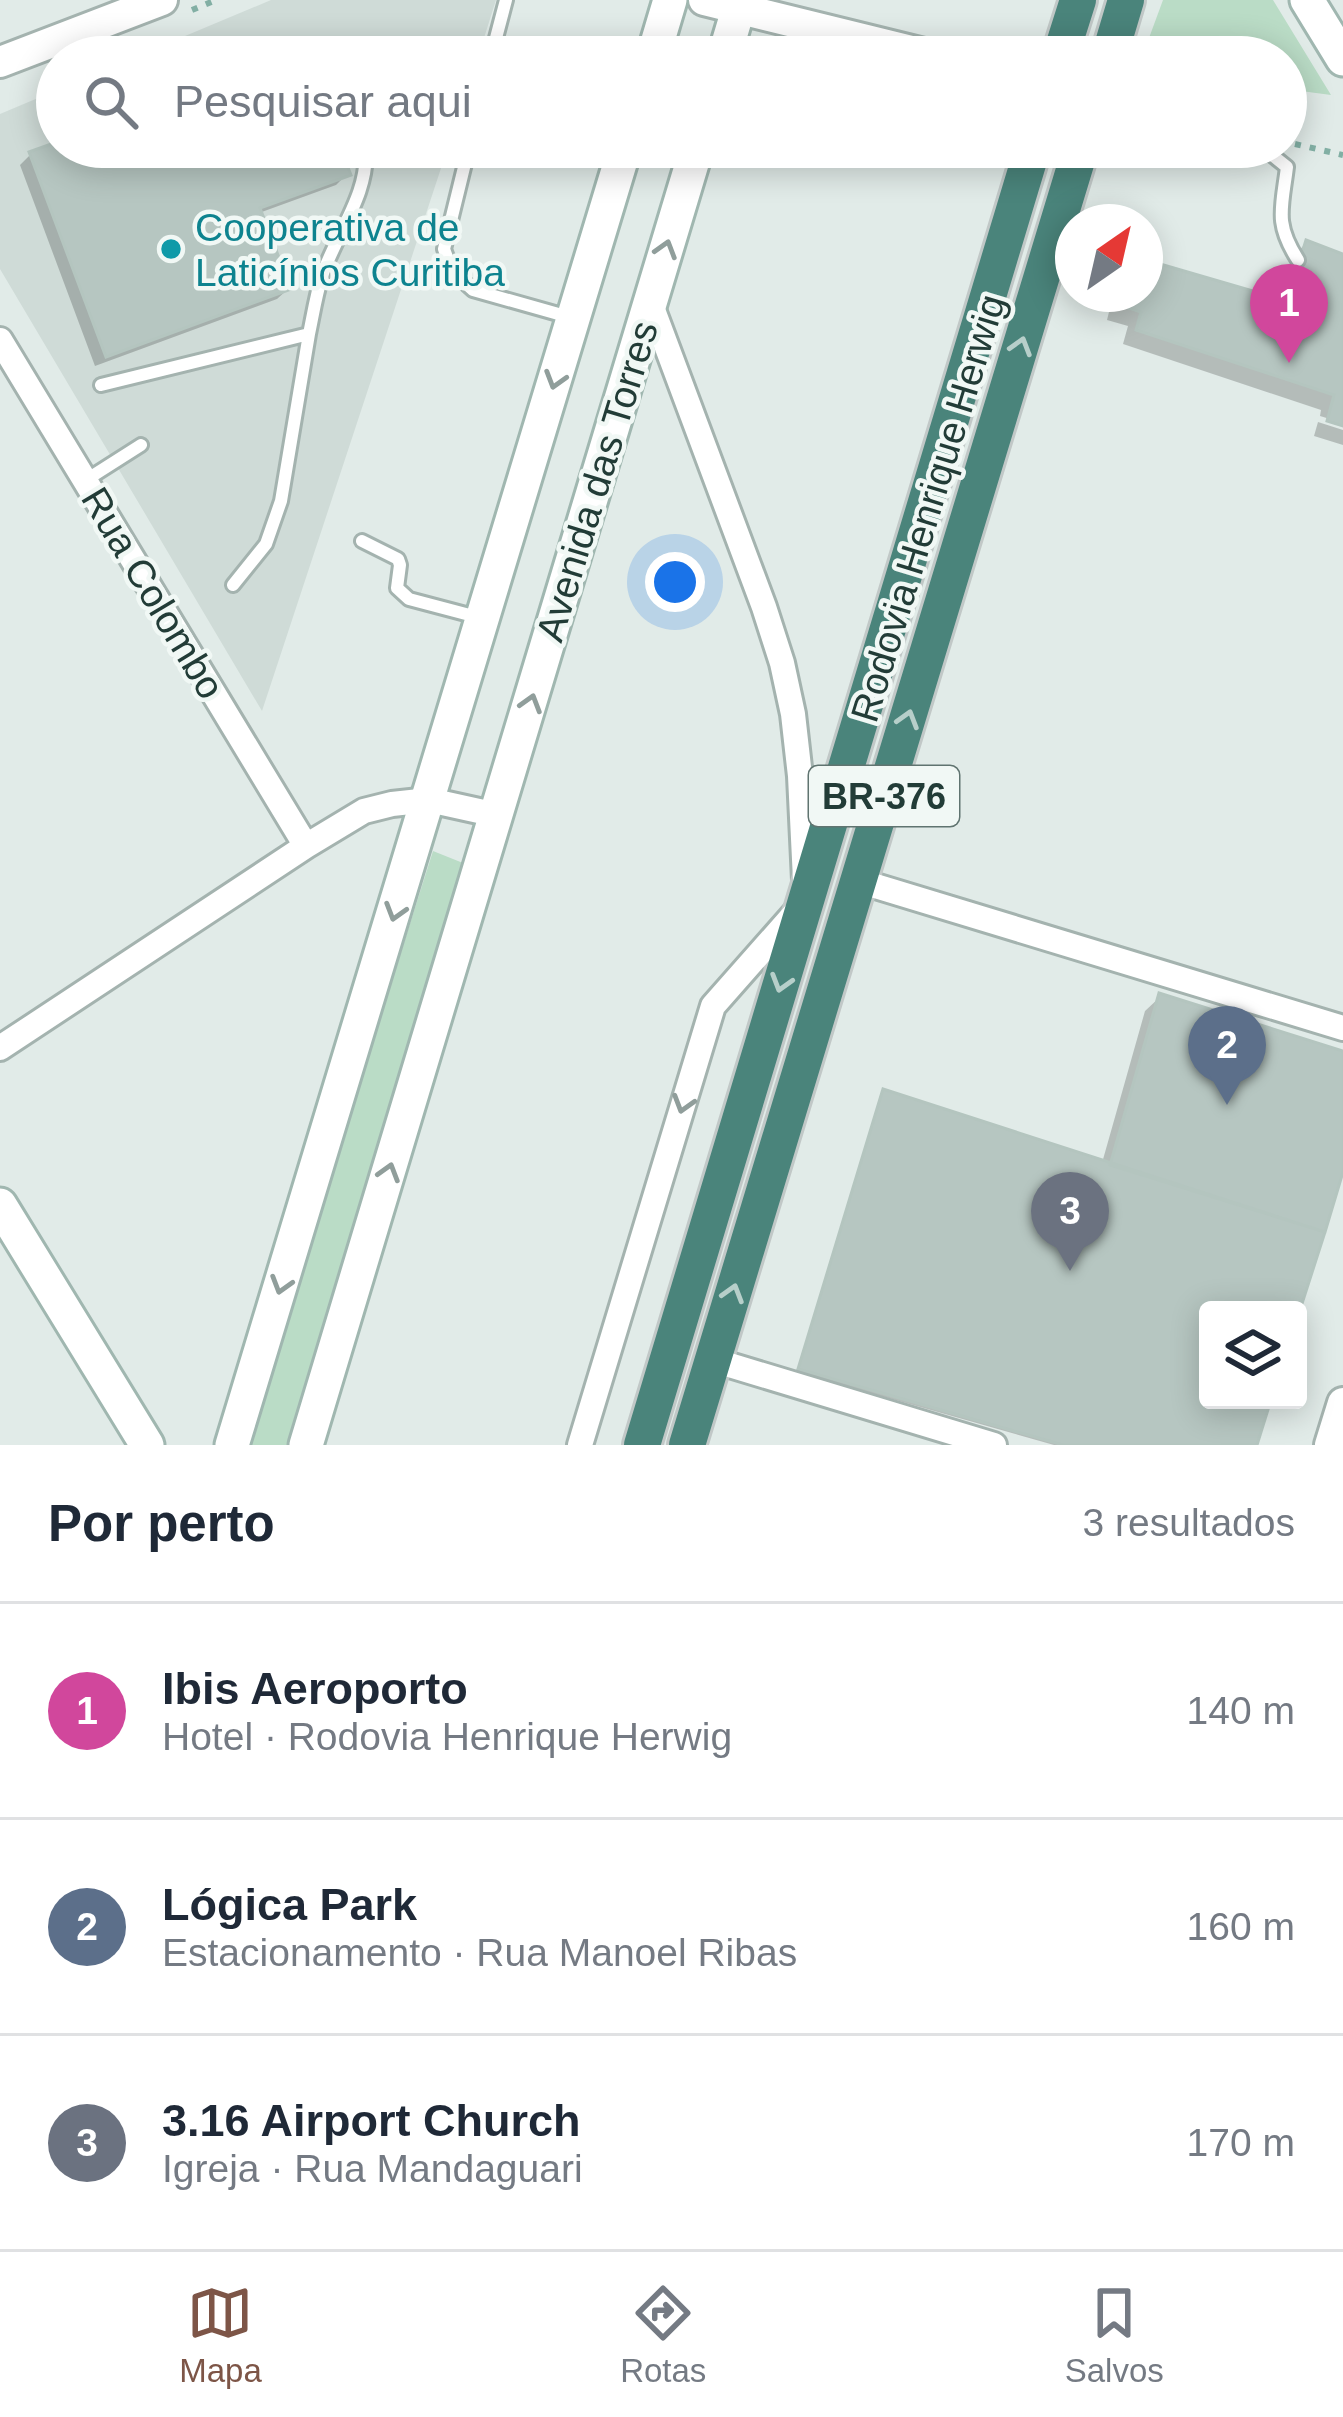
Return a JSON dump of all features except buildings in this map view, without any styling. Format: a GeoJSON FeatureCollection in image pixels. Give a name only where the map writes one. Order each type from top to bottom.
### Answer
{"type":"FeatureCollection","features":[{"type":"Feature","properties":{"kind":"highway"},"geometry":{"type":"LineString","coordinates":[[1067,36],[1078,0]]}},
{"type":"Feature","properties":{"kind":"highway"},"geometry":{"type":"LineString","coordinates":[[1115,36],[1126,0]]}},
{"type":"Feature","properties":{"kind":"highway","name":"Rodovia Henrique Herwig"},"geometry":{"type":"LineString","coordinates":[[642,1445],[1027,168]]}},
{"type":"Feature","properties":{"kind":"highway","name":"Rodovia Henrique Herwig"},"geometry":{"type":"LineString","coordinates":[[687,1445],[1075,168]]}},
{"type":"Feature","properties":{"kind":"main road"},"geometry":{"type":"LineString","coordinates":[[659,36],[670,0]]}},
{"type":"Feature","properties":{"kind":"main road"},"geometry":{"type":"LineString","coordinates":[[1307,0],[1343,58]]}},
{"type":"Feature","properties":{"kind":"main road"},"geometry":{"type":"LineString","coordinates":[[730,36],[740,4]]}},
{"type":"Feature","properties":{"kind":"main road","name":"Avenida das Torres"},"geometry":{"type":"LineString","coordinates":[[232,1445],[620,168]]}},
{"type":"Feature","properties":{"kind":"main road","name":"Avenida das Torres"},"geometry":{"type":"LineString","coordinates":[[306,1445],[691,168]]}},
{"type":"Feature","properties":{"kind":"main road"},"geometry":{"type":"LineString","coordinates":[[0,1205],[147,1445]]}},
{"type":"Feature","properties":{"kind":"street"},"geometry":{"type":"LineString","coordinates":[[68,36],[162,0]]}},
{"type":"Feature","properties":{"kind":"street"},"geometry":{"type":"LineString","coordinates":[[704,0],[740,4],[858,36]]}},
{"type":"Feature","properties":{"kind":"street"},"geometry":{"type":"LineString","coordinates":[[0,62],[36,48]]}},
{"type":"Feature","properties":{"kind":"street"},"geometry":{"type":"LineString","coordinates":[[580,1445],[712,1006],[806,901],[800,776],[782,663],[650,302]]}},
{"type":"Feature","properties":{"kind":"street","name":"Rua Colombo"},"geometry":{"type":"LineString","coordinates":[[0,340],[306,846]]}},
{"type":"Feature","properties":{"kind":"street"},"geometry":{"type":"LineString","coordinates":[[0,1048],[364,811],[429,800],[497,815]]}},
{"type":"Feature","properties":{"kind":"street"},"geometry":{"type":"LineString","coordinates":[[859,881],[1240,1007],[1343,1028]]}},
{"type":"Feature","properties":{"kind":"street"},"geometry":{"type":"LineString","coordinates":[[713,1360],[994,1445]]}},
{"type":"Feature","properties":{"kind":"street"},"geometry":{"type":"LineString","coordinates":[[1330,1445],[1343,1402]]}},
{"type":"Feature","properties":{"kind":"lane"},"geometry":{"type":"LineString","coordinates":[[497,36],[506,0]]}},
{"type":"Feature","properties":{"kind":"lane"},"geometry":{"type":"LineString","coordinates":[[233,585],[266,544],[280,501],[322,275],[352,210],[364,168]]}},
{"type":"Feature","properties":{"kind":"lane"},"geometry":{"type":"LineString","coordinates":[[464,168],[444,249],[452,272],[473,290],[574,319]]}},
{"type":"Feature","properties":{"kind":"lane"},"geometry":{"type":"LineString","coordinates":[[1287,168],[1280,221],[1298,260]]}},
{"type":"Feature","properties":{"kind":"lane"},"geometry":{"type":"LineString","coordinates":[[101,385],[309,334]]}},
{"type":"Feature","properties":{"kind":"lane"},"geometry":{"type":"LineString","coordinates":[[85,480],[141,445]]}},
{"type":"Feature","properties":{"kind":"lane"},"geometry":{"type":"LineString","coordinates":[[362,542],[398,559],[401,594],[483,619]]}},
{"type":"Feature","properties":{"kind":"path"},"geometry":{"type":"LineString","coordinates":[[1307,147],[1343,155]]}},
{"type":"Feature","properties":{"kind":"shaded area"},"geometry":{"type":"Polygon","coordinates":[[[271,0],[496,0],[485,36],[185,36],[271,0]]]}},
{"type":"Feature","properties":{"kind":"shaded area"},"geometry":{"type":"Polygon","coordinates":[[[36,99],[36,168],[441,168],[262,711],[0,269],[0,114],[36,99]]]}},
{"type":"Feature","properties":{"kind":"green space"},"geometry":{"type":"Polygon","coordinates":[[[1163,0],[1273,0],[1295,36],[1150,36],[1163,0]]]}},
{"type":"Feature","properties":{"kind":"green space"},"geometry":{"type":"Polygon","coordinates":[[[1307,56],[1331,95],[1307,92],[1307,56]]]}},
{"type":"Feature","properties":{"kind":"green space"},"geometry":{"type":"Polygon","coordinates":[[[433,851],[463,863],[289,1445],[245,1445],[433,851]]]}},
{"type":"Feature","properties":{"kind":"place","name":"Cooperativa de Laticínios Curitiba"},"geometry":{"type":"Point","coordinates":[171,249]}},
{"type":"Feature","properties":{"kind":"place","name":"Ibis Aeroporto"},"geometry":{"type":"Point","coordinates":[1289,363]}},
{"type":"Feature","properties":{"kind":"place","name":"Lógica Park"},"geometry":{"type":"Point","coordinates":[1227,1105]}},
{"type":"Feature","properties":{"kind":"place","name":"3.16 Airport Church"},"geometry":{"type":"Point","coordinates":[1070,1271]}}]}
